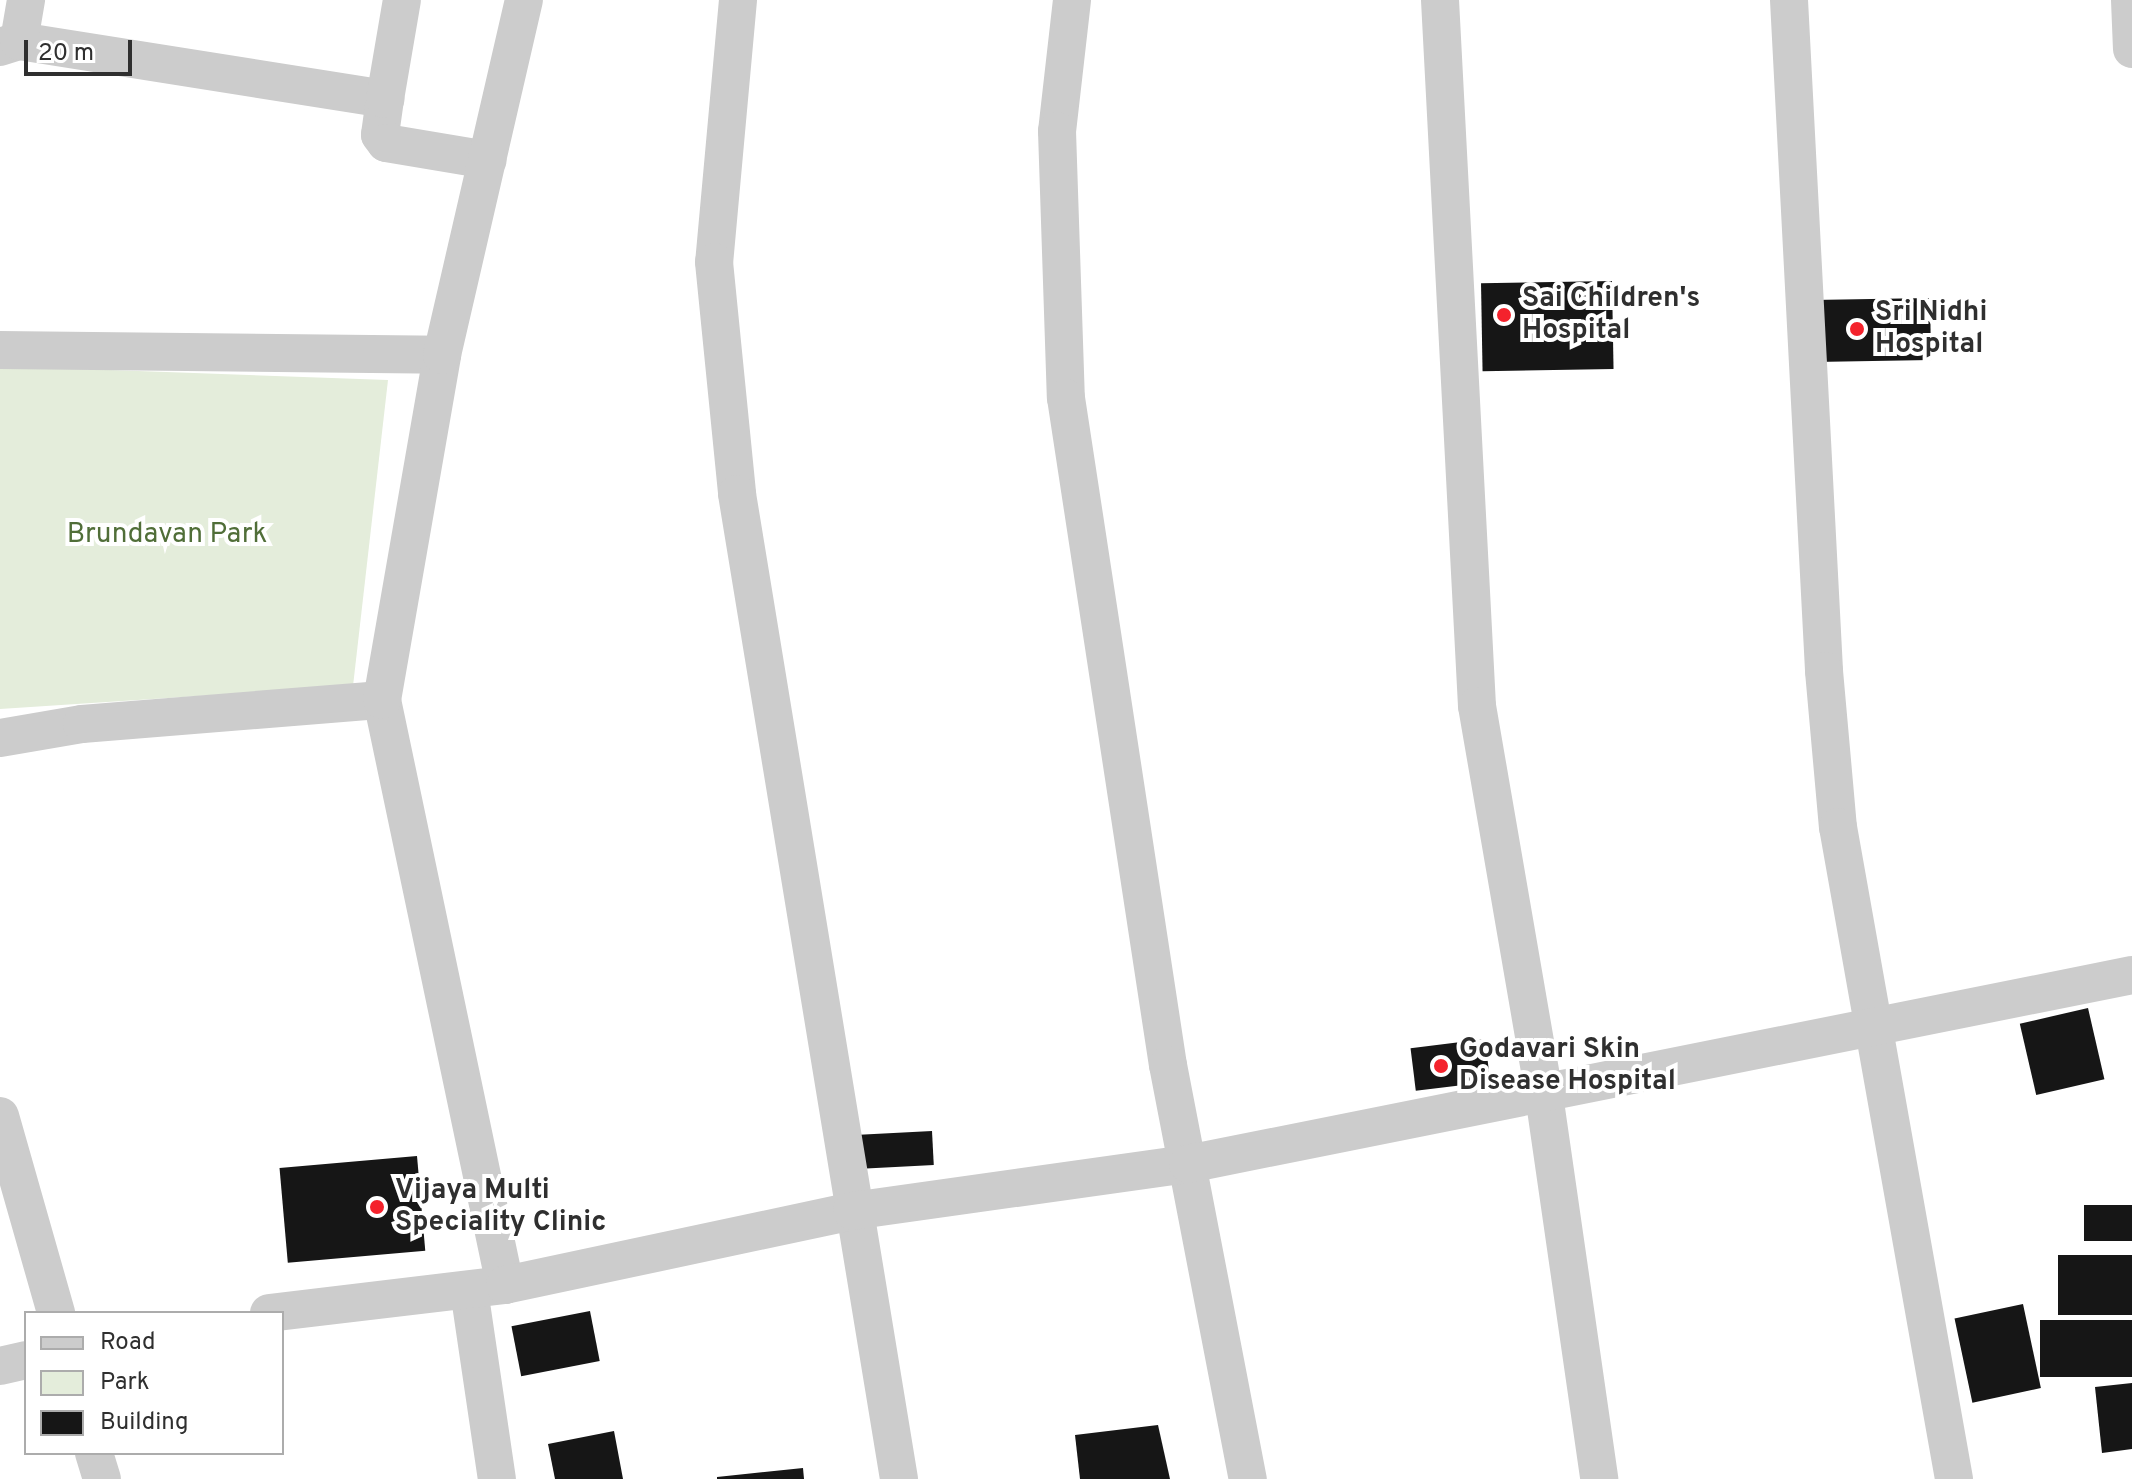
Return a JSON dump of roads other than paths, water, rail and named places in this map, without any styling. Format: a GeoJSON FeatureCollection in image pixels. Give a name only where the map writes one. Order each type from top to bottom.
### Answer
{"type":"FeatureCollection","features":[{"type":"Feature","properties":{"kind":"street"},"geometry":{"type":"LineString","coordinates":[[26,0],[10,44],[385,99]]}},
{"type":"Feature","properties":{"kind":"street"},"geometry":{"type":"LineString","coordinates":[[402,0],[380,135],[386,143],[488,160]]}},
{"type":"Feature","properties":{"kind":"street"},"geometry":{"type":"LineString","coordinates":[[497,1479],[487,1288],[382,700],[442,355],[524,0]]}},
{"type":"Feature","properties":{"kind":"street"},"geometry":{"type":"LineString","coordinates":[[738,0],[714,262],[737,494],[852,1211],[899,1479]]}},
{"type":"Feature","properties":{"kind":"street"},"geometry":{"type":"LineString","coordinates":[[1072,0],[1057,131],[1066,398],[1188,1164],[1248,1479]]}},
{"type":"Feature","properties":{"kind":"street"},"geometry":{"type":"LineString","coordinates":[[1440,0],[1477,706],[1544,1095],[1599,1479]]}},
{"type":"Feature","properties":{"kind":"street"},"geometry":{"type":"LineString","coordinates":[[1789,0],[1824,671],[1838,827],[1954,1479]]}},
{"type":"Feature","properties":{"kind":"street"},"geometry":{"type":"LineString","coordinates":[[2130,0],[2132,49]]}},
{"type":"Feature","properties":{"kind":"street"},"geometry":{"type":"LineString","coordinates":[[0,350],[442,355]]}},
{"type":"Feature","properties":{"kind":"street"},"geometry":{"type":"LineString","coordinates":[[0,738],[82,724],[382,700]]}},
{"type":"Feature","properties":{"kind":"street"},"geometry":{"type":"LineString","coordinates":[[284,1311],[487,1288],[852,1211],[1188,1164],[1875,1030],[2132,975]]}},
{"type":"Feature","properties":{"kind":"street"},"geometry":{"type":"LineString","coordinates":[[0,1116],[55,1311]]}},
{"type":"Feature","properties":{"kind":"street"},"geometry":{"type":"LineString","coordinates":[[0,1366],[24,1360]]}},
{"type":"Feature","properties":{"kind":"street"},"geometry":{"type":"LineString","coordinates":[[95,1455],[102,1479]]}},
{"type":"Feature","properties":{"kind":"place","name":"Sai Children's Hospital"},"geometry":{"type":"Point","coordinates":[1504,315]}},
{"type":"Feature","properties":{"kind":"place","name":"Sri Nidhi Hospital"},"geometry":{"type":"Point","coordinates":[1857,329]}},
{"type":"Feature","properties":{"kind":"place","name":"Godavari Skin Disease Hospital"},"geometry":{"type":"Point","coordinates":[1441,1066]}},
{"type":"Feature","properties":{"kind":"place","name":"Vijaya Multi Speciality Clinic"},"geometry":{"type":"Point","coordinates":[377,1207]}},
{"type":"Feature","properties":{"kind":"park label","name":"Brundavan Park"},"geometry":{"type":"Point","coordinates":[167,535]}}]}
